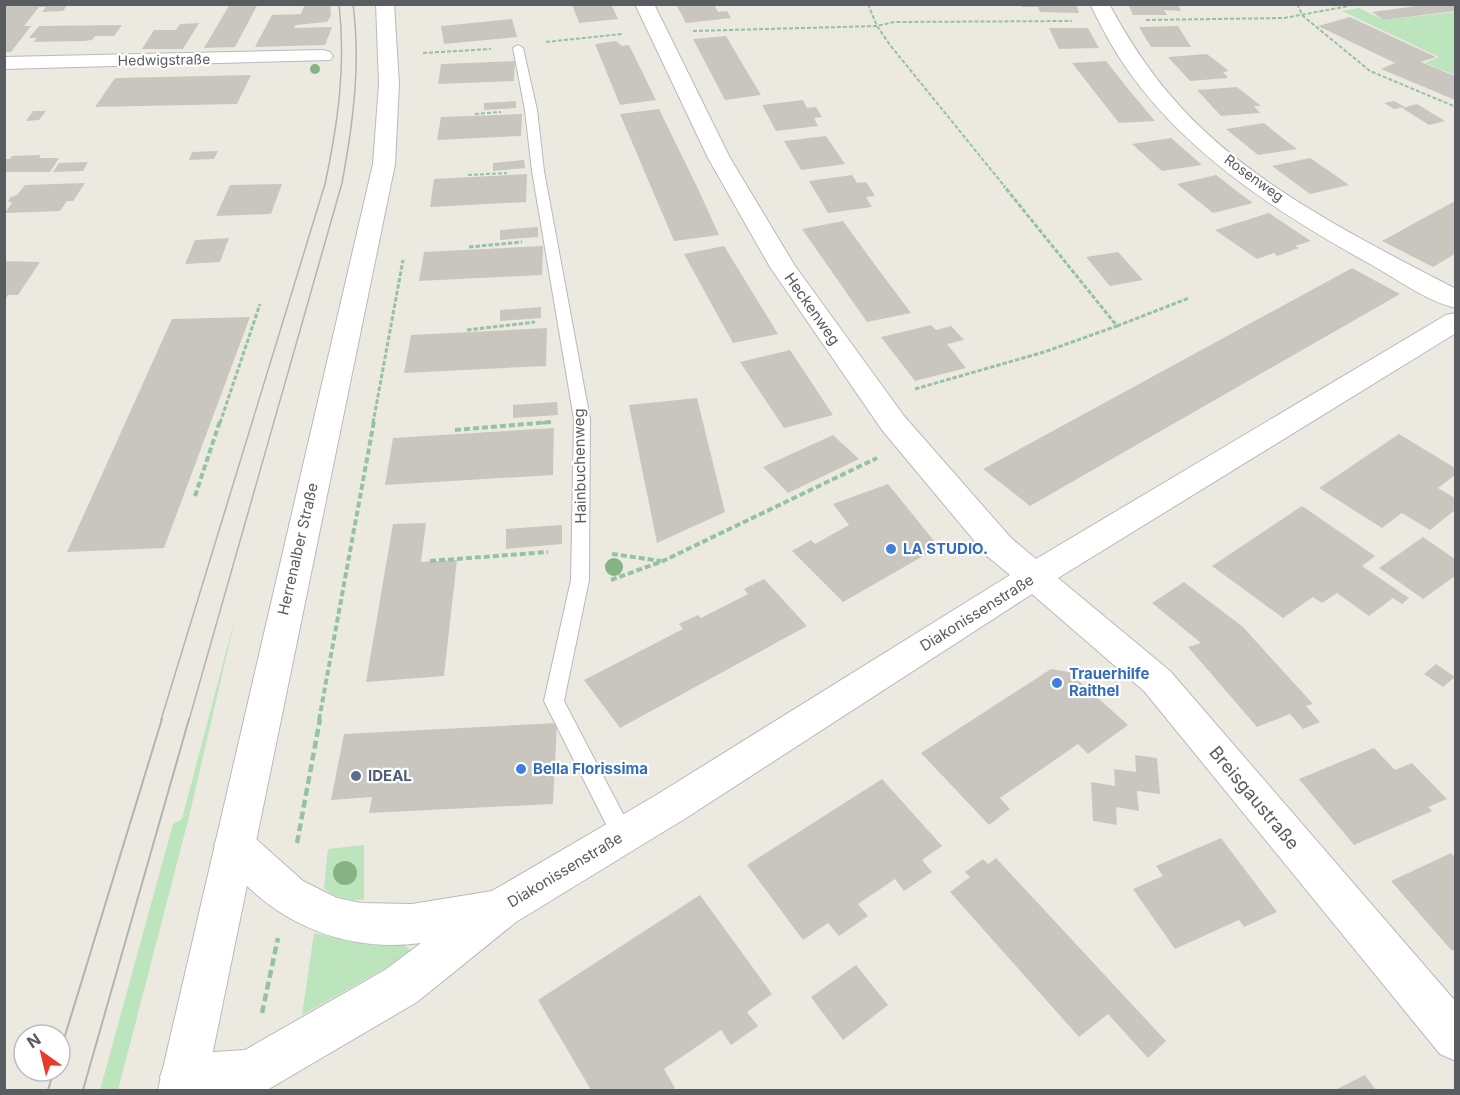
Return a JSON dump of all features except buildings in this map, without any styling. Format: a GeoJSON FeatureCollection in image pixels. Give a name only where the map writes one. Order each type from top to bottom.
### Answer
{"type":"FeatureCollection","features":[{"type":"Feature","properties":{"kind":"street","name":"Herrenalber Straße"},"geometry":{"type":"LineString","coordinates":[[182,1084],[384,164],[390,112],[391,58],[385,4]]}},
{"type":"Feature","properties":{"kind":"street","name":"Heckenweg"},"geometry":{"type":"LineString","coordinates":[[644,4],[719,158],[783,267],[893,422],[999,547],[1034,576]]}},
{"type":"Feature","properties":{"kind":"street","name":"Rosenweg"},"geometry":{"type":"LineString","coordinates":[[1103,12],[1134,68],[1157,95],[1238,169],[1374,257],[1455,300]]}},
{"type":"Feature","properties":{"kind":"street","name":"Hedwigstraße"},"geometry":{"type":"LineString","coordinates":[[4,63],[322,56]]}},
{"type":"Feature","properties":{"kind":"street","name":"Diakonissenstraße"},"geometry":{"type":"LineString","coordinates":[[182,1084],[250,1072],[400,986],[501,908],[623,835],[1034,576],[1455,321]]}},
{"type":"Feature","properties":{"kind":"street","name":"Breisgaustraße"},"geometry":{"type":"LineString","coordinates":[[1034,576],[1157,681],[1455,1038]]}},
{"type":"Feature","properties":{"kind":"street","name":"Diakonissenstraße"},"geometry":{"type":"LineString","coordinates":[[234,844],[287,894],[325,916],[368,927],[429,924],[501,908]]}},
{"type":"Feature","properties":{"kind":"lane","name":"Hainbuchenweg"},"geometry":{"type":"LineString","coordinates":[[518,48],[531,110],[538,171],[582,419],[577,593],[554,701],[623,835]]}},
{"type":"Feature","properties":{"kind":"path"},"geometry":{"type":"LineString","coordinates":[[868,4],[877,26],[1117,326]]}},
{"type":"Feature","properties":{"kind":"path"},"geometry":{"type":"LineString","coordinates":[[1297,4],[1303,16],[1371,71],[1455,107]]}},
{"type":"Feature","properties":{"kind":"path"},"geometry":{"type":"LineString","coordinates":[[660,34],[701,30],[877,26],[894,22],[1103,12],[1303,16],[1349,6]]}},
{"type":"Feature","properties":{"kind":"path"},"geometry":{"type":"LineString","coordinates":[[422,42],[423,63]]}},
{"type":"Feature","properties":{"kind":"path"},"geometry":{"type":"LineString","coordinates":[[468,175],[538,171]]}},
{"type":"Feature","properties":{"kind":"path"},"geometry":{"type":"LineString","coordinates":[[469,247],[552,240]]}},
{"type":"Feature","properties":{"kind":"path"},"geometry":{"type":"LineString","coordinates":[[250,1072],[287,894],[404,252]]}},
{"type":"Feature","properties":{"kind":"path"},"geometry":{"type":"LineString","coordinates":[[577,593],[663,561],[866,462],[893,422],[992,368],[1117,326],[1189,298]]}},
{"type":"Feature","properties":{"kind":"path"},"geometry":{"type":"LineString","coordinates":[[195,496],[260,304]]}},
{"type":"Feature","properties":{"kind":"path"},"geometry":{"type":"LineString","coordinates":[[467,330],[565,319]]}},
{"type":"Feature","properties":{"kind":"path"},"geometry":{"type":"LineString","coordinates":[[455,430],[582,419]]}},
{"type":"Feature","properties":{"kind":"path"},"geometry":{"type":"LineString","coordinates":[[430,561],[580,550],[663,561]]}},
{"type":"Feature","properties":{"kind":"green space"},"geometry":{"type":"Polygon","coordinates":[[[1359,8],[1384,20],[1455,12],[1455,75],[1425,63],[1439,57],[1342,11],[1359,8]]]}},
{"type":"Feature","properties":{"kind":"green space"},"geometry":{"type":"Polygon","coordinates":[[[237,610],[189,817],[118,1090],[100,1090],[173,824],[182,819],[237,610]]]}},
{"type":"Feature","properties":{"kind":"green space"},"geometry":{"type":"Polygon","coordinates":[[[364,845],[364,900],[333,895],[324,888],[328,849],[364,845]]]}},
{"type":"Feature","properties":{"kind":"green space"},"geometry":{"type":"Polygon","coordinates":[[[314,933],[365,944],[404,945],[410,950],[409,955],[302,1015],[314,933]]]}},
{"type":"Feature","properties":{"kind":"tram line"},"geometry":{"type":"LineString","coordinates":[[161,720],[325,184],[340,94],[342,50],[339,4]]}},
{"type":"Feature","properties":{"kind":"tram line"},"geometry":{"type":"LineString","coordinates":[[189,720],[342,183],[355,94],[356,49],[353,4]]}},
{"type":"Feature","properties":{"kind":"tram line"},"geometry":{"type":"LineString","coordinates":[[69,1023],[162,719]]}},
{"type":"Feature","properties":{"kind":"tram line"},"geometry":{"type":"LineString","coordinates":[[83,1090],[189,719]]}},
{"type":"Feature","properties":{"kind":"tram line"},"geometry":{"type":"LineString","coordinates":[[48,1090],[50,1083]]}},
{"type":"Feature","properties":{"kind":"place","name":"LA STUDIO."},"geometry":{"type":"Point","coordinates":[891,549]}},
{"type":"Feature","properties":{"kind":"place","name":"Trauerhilfe Raithel"},"geometry":{"type":"Point","coordinates":[1057,683]}},
{"type":"Feature","properties":{"kind":"place","name":"Bella Florissima"},"geometry":{"type":"Point","coordinates":[521,769]}},
{"type":"Feature","properties":{"kind":"place","name":"IDEAL"},"geometry":{"type":"Point","coordinates":[356,776]}}]}
